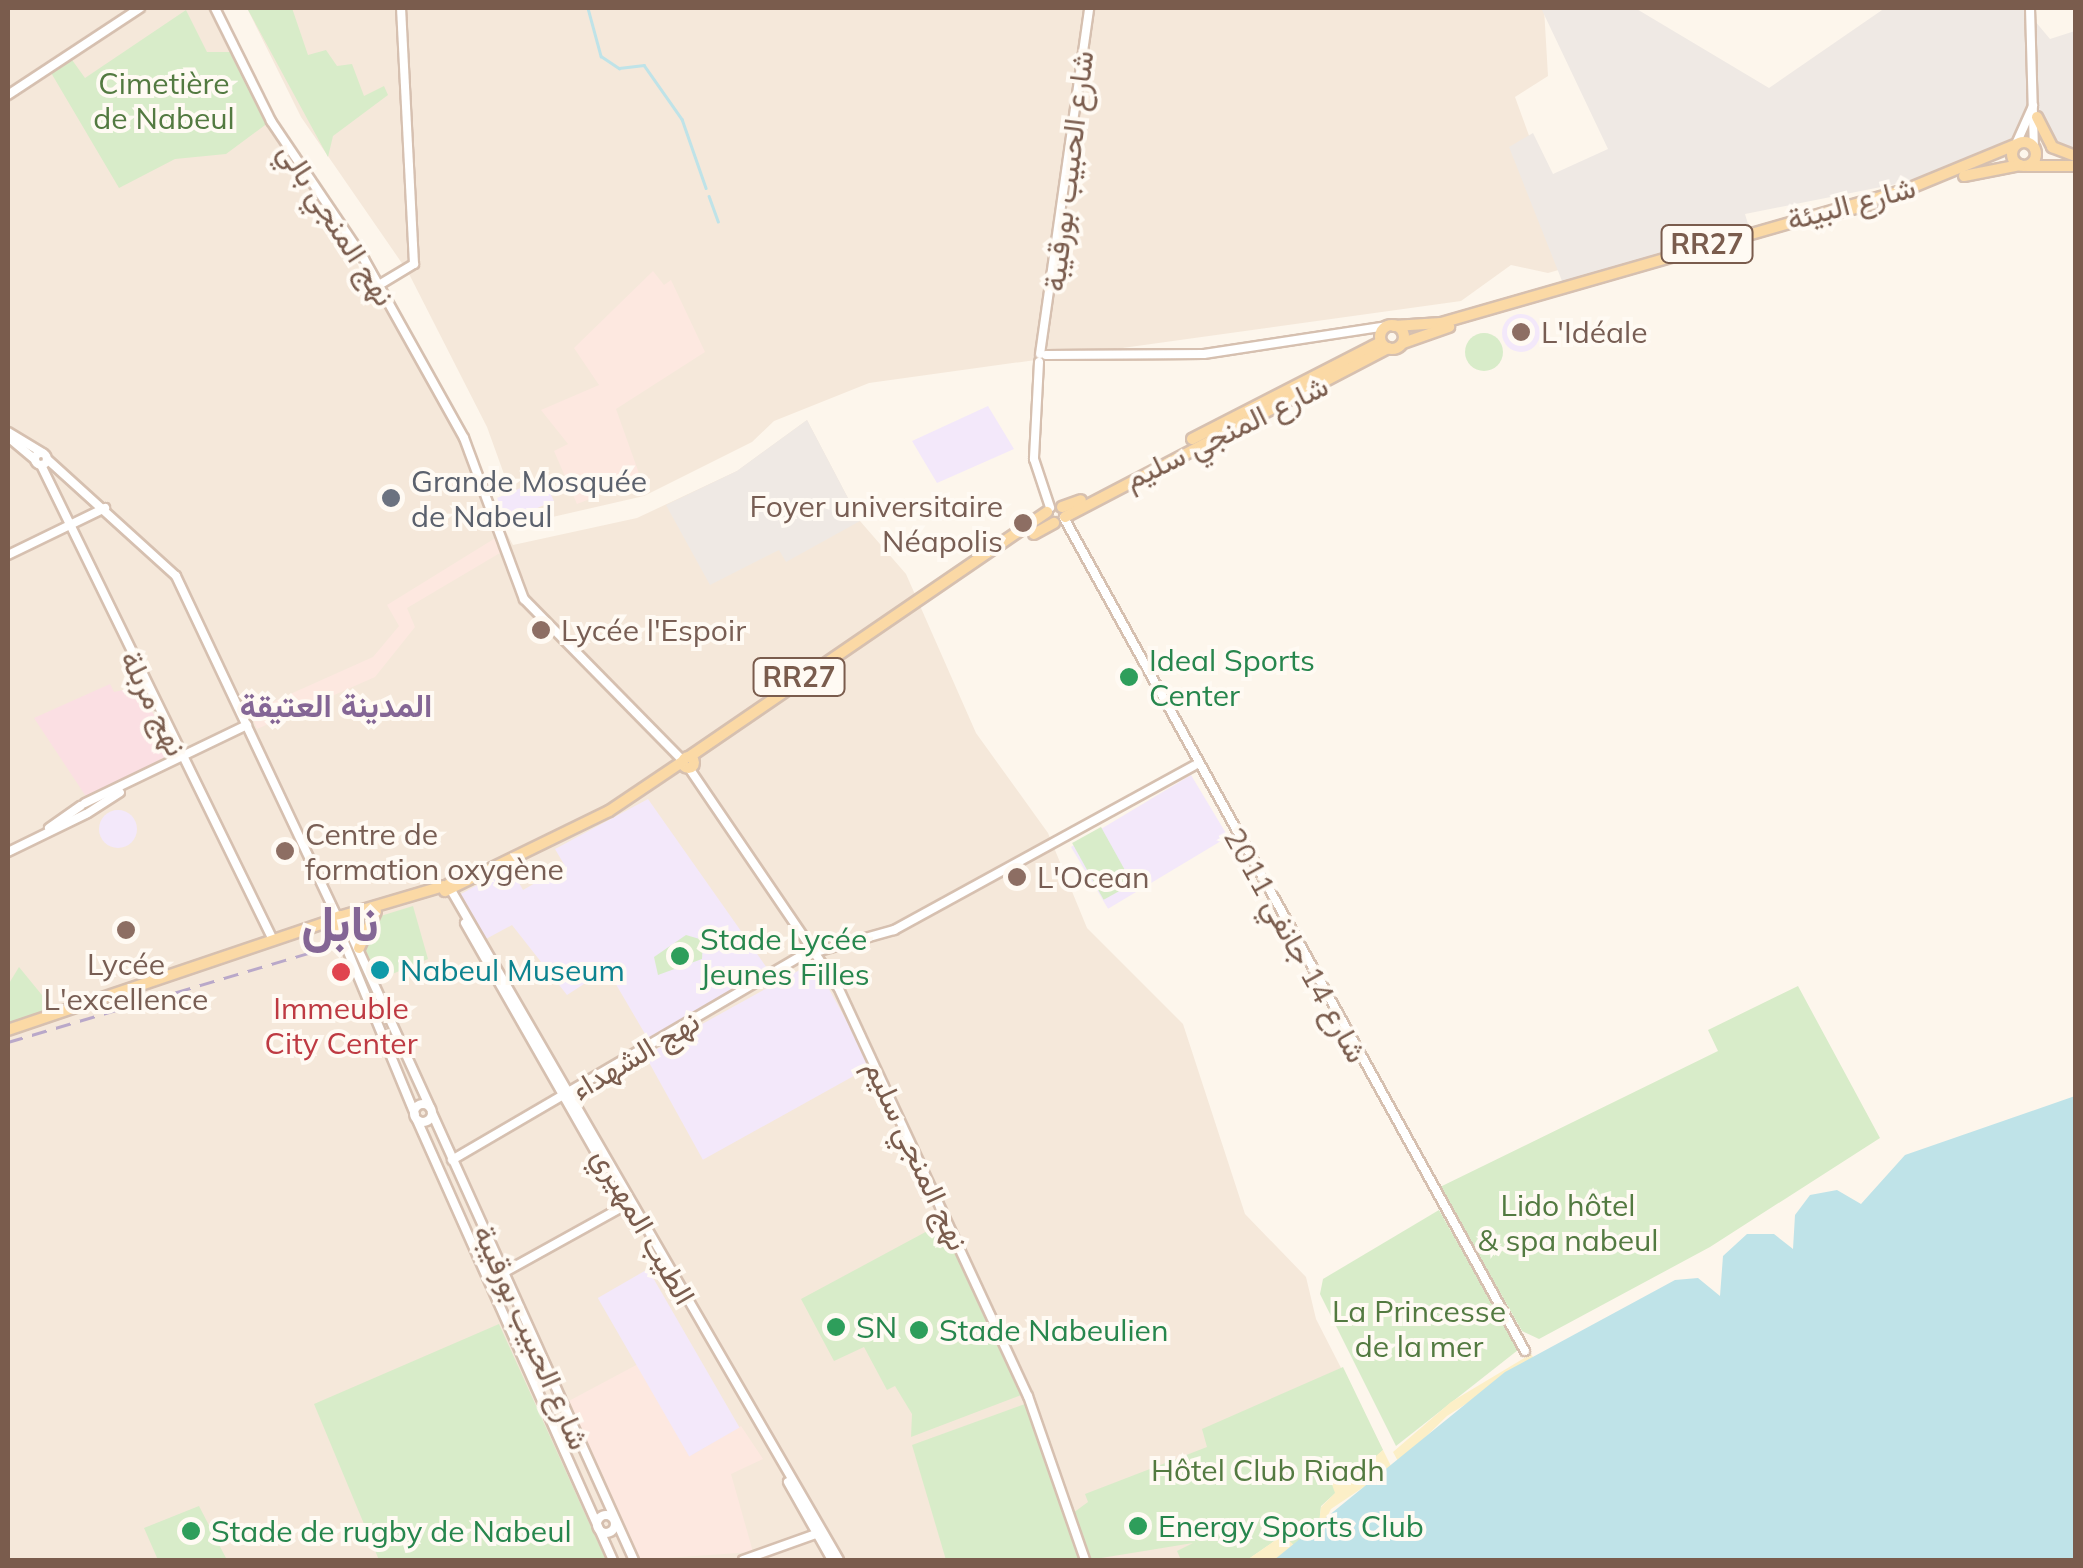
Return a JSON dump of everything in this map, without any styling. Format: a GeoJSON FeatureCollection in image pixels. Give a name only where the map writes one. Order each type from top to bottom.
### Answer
{"type":"FeatureCollection","features":[{"type":"Feature","properties":{"kind":"main road"},"geometry":{"type":"LineString","coordinates":[[2037,117],[2052,146],[2076,157]]}},
{"type":"Feature","properties":{"kind":"main road"},"geometry":{"type":"LineString","coordinates":[[2016,144],[2076,157]]}},
{"type":"Feature","properties":{"kind":"main road"},"geometry":{"type":"LineString","coordinates":[[2016,144],[2023,166]]}},
{"type":"Feature","properties":{"kind":"main road","name":"شارع البيئة"},"geometry":{"type":"LineString","coordinates":[[1391,326],[1442,323],[1918,186],[2016,144]]}},
{"type":"Feature","properties":{"kind":"main road"},"geometry":{"type":"LineString","coordinates":[[2023,166],[2034,148]]}},
{"type":"Feature","properties":{"kind":"main road","name":"شارع البيئة"},"geometry":{"type":"LineString","coordinates":[[1403,343],[2023,166]]}},
{"type":"Feature","properties":{"kind":"main road","name":"RR27"},"geometry":{"type":"LineString","coordinates":[[2023,166],[2076,166]]}},
{"type":"Feature","properties":{"kind":"main road"},"geometry":{"type":"LineString","coordinates":[[1383,342],[1391,326],[1403,343]]}},
{"type":"Feature","properties":{"kind":"main road","name":"RR27"},"geometry":{"type":"LineString","coordinates":[[1383,342],[1403,343]]}},
{"type":"Feature","properties":{"kind":"main road","name":"شارع المنجي سليم"},"geometry":{"type":"LineString","coordinates":[[1056,514],[1383,342]]}},
{"type":"Feature","properties":{"kind":"main road","name":"RR27"},"geometry":{"type":"LineString","coordinates":[[340,922],[448,889],[609,811],[688,763],[919,603],[1056,514]]}},
{"type":"Feature","properties":{"kind":"main road","name":"RR27"},"geometry":{"type":"LineString","coordinates":[[340,922],[448,889]]}},
{"type":"Feature","properties":{"kind":"main road"},"geometry":{"type":"LineString","coordinates":[[359,948],[376,912]]}},
{"type":"Feature","properties":{"kind":"main road"},"geometry":{"type":"LineString","coordinates":[[8,1033],[340,922]]}},
{"type":"Feature","properties":{"kind":"street"},"geometry":{"type":"LineString","coordinates":[[8,95],[140,8]]}},
{"type":"Feature","properties":{"kind":"street","name":"نهج المنجي بالي"},"geometry":{"type":"LineString","coordinates":[[215,8],[272,121],[379,284],[464,438],[529,604]]}},
{"type":"Feature","properties":{"kind":"street"},"geometry":{"type":"LineString","coordinates":[[379,284],[414,264],[401,8]]}},
{"type":"Feature","properties":{"kind":"street","name":"شارع الحبيب بورقيبة"},"geometry":{"type":"LineString","coordinates":[[1056,514],[1038,464],[1043,358],[1089,8]]}},
{"type":"Feature","properties":{"kind":"street"},"geometry":{"type":"LineString","coordinates":[[2030,8],[2037,117],[2034,148]]}},
{"type":"Feature","properties":{"kind":"street"},"geometry":{"type":"LineString","coordinates":[[2016,144],[2035,102]]}},
{"type":"Feature","properties":{"kind":"street"},"geometry":{"type":"LineString","coordinates":[[1043,358],[1204,354],[1391,326]]}},
{"type":"Feature","properties":{"kind":"street"},"geometry":{"type":"LineString","coordinates":[[1366,332],[1383,342]]}},
{"type":"Feature","properties":{"kind":"street","name":"شارع الحبيب بورقيبة"},"geometry":{"type":"LineString","coordinates":[[8,434],[105,508],[176,576],[340,922],[416,1117],[613,1560]]}},
{"type":"Feature","properties":{"kind":"street","name":"نهج مربلة"},"geometry":{"type":"LineString","coordinates":[[41,459],[46,483],[274,942]]}},
{"type":"Feature","properties":{"kind":"street"},"geometry":{"type":"LineString","coordinates":[[46,483],[61,474]]}},
{"type":"Feature","properties":{"kind":"street"},"geometry":{"type":"LineString","coordinates":[[8,555],[66,522],[105,508]]}},
{"type":"Feature","properties":{"kind":"street","name":"شارع 14 جانفي 2011"},"geometry":{"type":"LineString","coordinates":[[1056,514],[1525,1351]]}},
{"type":"Feature","properties":{"kind":"street","name":"نهج المنجي سليم"},"geometry":{"type":"LineString","coordinates":[[529,604],[615,682],[688,763],[818,949],[1028,1396],[1086,1560]]}},
{"type":"Feature","properties":{"kind":"street"},"geometry":{"type":"LineString","coordinates":[[8,852],[246,725]]}},
{"type":"Feature","properties":{"kind":"street","name":"نهج الشهداء"},"geometry":{"type":"LineString","coordinates":[[452,1160],[818,949],[894,930],[1194,766]]}},
{"type":"Feature","properties":{"kind":"street"},"geometry":{"type":"LineString","coordinates":[[448,889],[836,1560]]}},
{"type":"Feature","properties":{"kind":"street","name":"شارع الحبيب بورقيبة"},"geometry":{"type":"LineString","coordinates":[[340,922],[359,948],[634,1560]]}},
{"type":"Feature","properties":{"kind":"street"},"geometry":{"type":"LineString","coordinates":[[416,1117],[431,1110]]}},
{"type":"Feature","properties":{"kind":"street"},"geometry":{"type":"LineString","coordinates":[[416,1117],[431,1110]]}},
{"type":"Feature","properties":{"kind":"street"},"geometry":{"type":"LineString","coordinates":[[503,1273],[629,1203]]}},
{"type":"Feature","properties":{"kind":"street"},"geometry":{"type":"LineString","coordinates":[[598,1528],[610,1532],[614,1520]]}},
{"type":"Feature","properties":{"kind":"street"},"geometry":{"type":"LineString","coordinates":[[744,1560],[819,1533]]}},
{"type":"Feature","properties":{"kind":"shaded area"},"geometry":{"type":"Polygon","coordinates":[[[8,8],[213,8],[263,115],[405,339],[513,545],[637,518],[737,471],[807,420],[860,521],[906,574],[976,733],[1048,833],[1087,928],[1183,1024],[1245,1214],[1306,1277],[1316,1319],[1383,1450],[1321,1506],[1294,1546],[1283,1535],[1247,1560],[8,1560],[8,8]]]}},
{"type":"Feature","properties":{"kind":"shaded area"},"geometry":{"type":"Polygon","coordinates":[[[247,8],[1544,8],[1548,76],[1515,97],[1576,265],[1548,273],[1511,265],[1461,301],[869,383],[774,421],[752,442],[644,496],[522,524],[487,427],[408,272],[301,117],[247,8]]]}},
{"type":"Feature","properties":{"kind":"shaded area"},"geometry":{"type":"Polygon","coordinates":[[[1541,8],[1635,8],[1769,88],[1885,8],[2024,8],[2050,39],[2075,31],[2075,152],[2020,135],[1911,181],[1745,214],[1748,224],[1564,286],[1509,147],[1533,133],[1553,174],[1608,149],[1541,8]]]}},
{"type":"Feature","properties":{"kind":"shaded area"},"geometry":{"type":"Polygon","coordinates":[[[653,271],[664,285],[671,280],[705,352],[616,409],[641,479],[577,504],[554,451],[568,444],[541,410],[599,385],[574,348],[653,271]]]}},
{"type":"Feature","properties":{"kind":"shaded area","name":"L'Idéale"},"geometry":{"type":"Polygon","coordinates":[[[1521,314],[1535,319],[1540,333],[1535,347],[1521,352],[1507,347],[1502,333],[1507,319],[1521,314]]]}},
{"type":"Feature","properties":{"kind":"shaded area"},"geometry":{"type":"Polygon","coordinates":[[[988,406],[1014,449],[937,483],[912,441],[988,406]]]}},
{"type":"Feature","properties":{"kind":"shaded area"},"geometry":{"type":"Polygon","coordinates":[[[807,420],[860,521],[786,562],[779,550],[710,585],[666,505],[737,471],[807,420]]]}},
{"type":"Feature","properties":{"kind":"shaded area"},"geometry":{"type":"Polygon","coordinates":[[[544,478],[554,501],[507,521],[497,498],[544,478]]]}},
{"type":"Feature","properties":{"kind":"shaded area"},"geometry":{"type":"Polygon","coordinates":[[[497,537],[505,550],[407,608],[415,627],[375,677],[257,729],[250,712],[373,657],[399,626],[387,605],[497,537]]]}},
{"type":"Feature","properties":{"kind":"shaded area"},"geometry":{"type":"Polygon","coordinates":[[[110,684],[114,692],[141,686],[171,754],[87,798],[34,718],[110,684]]]}},
{"type":"Feature","properties":{"kind":"shaded area"},"geometry":{"type":"Polygon","coordinates":[[[1191,775],[1228,837],[1108,909],[1071,847],[1191,775]]]}},
{"type":"Feature","properties":{"kind":"shaded area"},"geometry":{"type":"Polygon","coordinates":[[[648,799],[767,968],[648,1039],[607,969],[567,995],[512,925],[486,939],[461,894],[510,867],[523,890],[565,866],[555,849],[648,799]]]}},
{"type":"Feature","properties":{"kind":"shaded area"},"geometry":{"type":"Polygon","coordinates":[[[118,810],[131,816],[137,829],[131,842],[118,848],[105,842],[99,829],[105,816],[118,810]]]}},
{"type":"Feature","properties":{"kind":"shaded area"},"geometry":{"type":"Polygon","coordinates":[[[814,962],[872,1066],[703,1160],[645,1056],[814,962]]]}},
{"type":"Feature","properties":{"kind":"shaded area"},"geometry":{"type":"Polygon","coordinates":[[[648,1269],[740,1427],[689,1456],[598,1298],[648,1269]]]}},
{"type":"Feature","properties":{"kind":"shaded area"},"geometry":{"type":"Polygon","coordinates":[[[640,1363],[692,1455],[741,1426],[763,1459],[731,1474],[753,1552],[637,1560],[565,1403],[640,1363]]]}},
{"type":"Feature","properties":{"kind":"green space"},"geometry":{"type":"Polygon","coordinates":[[[247,8],[292,8],[308,55],[326,50],[337,66],[352,64],[364,96],[384,86],[388,95],[333,136],[328,157],[247,8]]]}},
{"type":"Feature","properties":{"kind":"green space","name":"Cimetière de Nabeul"},"geometry":{"type":"Polygon","coordinates":[[[186,10],[207,52],[234,52],[268,123],[226,154],[175,159],[119,188],[50,71],[70,57],[85,78],[186,10]]]}},
{"type":"Feature","properties":{"kind":"green space"},"geometry":{"type":"Polygon","coordinates":[[[1484,333],[1497,339],[1503,352],[1497,365],[1484,371],[1471,365],[1465,352],[1471,339],[1484,333]]]}},
{"type":"Feature","properties":{"kind":"green space"},"geometry":{"type":"Polygon","coordinates":[[[1101,827],[1133,884],[1104,900],[1072,843],[1101,827]]]}},
{"type":"Feature","properties":{"kind":"green space"},"geometry":{"type":"Polygon","coordinates":[[[413,906],[428,959],[378,980],[363,945],[374,918],[413,906]]]}},
{"type":"Feature","properties":{"kind":"green space","name":"Stade Lycée Jeunes Filles"},"geometry":{"type":"Polygon","coordinates":[[[686,935],[703,940],[702,959],[658,975],[654,957],[686,935]]]}},
{"type":"Feature","properties":{"kind":"green space"},"geometry":{"type":"Polygon","coordinates":[[[19,967],[55,1011],[8,1024],[8,985],[19,967]]]}},
{"type":"Feature","properties":{"kind":"green space","name":"Lido hôtel & spa nabeul"},"geometry":{"type":"Polygon","coordinates":[[[1798,986],[1880,1138],[1710,1247],[1539,1339],[1522,1331],[1440,1187],[1718,1051],[1708,1030],[1798,986]]]}},
{"type":"Feature","properties":{"kind":"green space","name":"La Princesse de la mer"},"geometry":{"type":"Polygon","coordinates":[[[1439,1210],[1518,1350],[1396,1446],[1320,1294],[1323,1279],[1439,1210]]]}},
{"type":"Feature","properties":{"kind":"green space"},"geometry":{"type":"Polygon","coordinates":[[[946,1221],[1024,1394],[911,1437],[912,1414],[895,1386],[887,1390],[864,1347],[834,1361],[801,1299],[946,1221]]]}},
{"type":"Feature","properties":{"kind":"green space"},"geometry":{"type":"Polygon","coordinates":[[[499,1324],[606,1560],[379,1560],[314,1404],[499,1324]]]}},
{"type":"Feature","properties":{"kind":"green space","name":"Hôtel Club Riadh"},"geometry":{"type":"Polygon","coordinates":[[[1343,1367],[1383,1450],[1321,1506],[1319,1529],[1294,1546],[1283,1535],[1247,1560],[1181,1560],[1177,1551],[1193,1543],[1089,1560],[1073,1513],[1088,1502],[1085,1494],[1207,1447],[1202,1429],[1343,1367]]]}},
{"type":"Feature","properties":{"kind":"green space"},"geometry":{"type":"Polygon","coordinates":[[[1025,1404],[1082,1560],[946,1560],[912,1445],[1025,1404]]]}},
{"type":"Feature","properties":{"kind":"green space","name":"Stade de rugby de Nabeul"},"geometry":{"type":"Polygon","coordinates":[[[199,1506],[227,1560],[158,1560],[144,1528],[199,1506]]]}},
{"type":"Feature","properties":{"kind":"sand"},"geometry":{"type":"Polygon","coordinates":[[[1531,1354],[1535,1360],[1447,1416],[1399,1463],[1393,1452],[1451,1402],[1531,1354]]]}},
{"type":"Feature","properties":{"kind":"sand"},"geometry":{"type":"Polygon","coordinates":[[[1383,1450],[1392,1468],[1331,1509],[1320,1531],[1274,1560],[1247,1560],[1283,1535],[1295,1546],[1318,1529],[1321,1507],[1335,1493],[1329,1476],[1350,1462],[1360,1470],[1383,1450]]]}},
{"type":"Feature","properties":{"kind":"water"},"geometry":{"type":"Polygon","coordinates":[[[2075,1096],[2075,1560],[1274,1560],[1505,1372],[1675,1280],[1698,1278],[1720,1296],[1723,1256],[1747,1234],[1774,1234],[1793,1249],[1795,1215],[1810,1195],[1837,1190],[1861,1204],[1905,1155],[2075,1096]]]}},
{"type":"Feature","properties":{"kind":"waterway"},"geometry":{"type":"LineString","coordinates":[[588,8],[601,56],[619,68],[644,65],[682,119],[706,188]]}},
{"type":"Feature","properties":{"kind":"waterway"},"geometry":{"type":"LineString","coordinates":[[709,196],[718,221]]}},
{"type":"Feature","properties":{"kind":"railway"},"geometry":{"type":"LineString","coordinates":[[8,1042],[315,951]]}},
{"type":"Feature","properties":{"kind":"place","name":"L'Idéale"},"geometry":{"type":"Point","coordinates":[1521,332]}},
{"type":"Feature","properties":{"kind":"place","name":"Grande Mosquée de Nabeul"},"geometry":{"type":"Point","coordinates":[391,498]}},
{"type":"Feature","properties":{"kind":"place","name":"Foyer universitaire Néapolis"},"geometry":{"type":"Point","coordinates":[1023,523]}},
{"type":"Feature","properties":{"kind":"place","name":"Lycée l'Espoir"},"geometry":{"type":"Point","coordinates":[541,630]}},
{"type":"Feature","properties":{"kind":"place","name":"Ideal Sports Center"},"geometry":{"type":"Point","coordinates":[1129,677]}},
{"type":"Feature","properties":{"kind":"place","name":"Centre de formation oxygène"},"geometry":{"type":"Point","coordinates":[285,851]}},
{"type":"Feature","properties":{"kind":"place","name":"L'Ocean"},"geometry":{"type":"Point","coordinates":[1017,877]}},
{"type":"Feature","properties":{"kind":"place","name":"Lycée L'excellence"},"geometry":{"type":"Point","coordinates":[126,930]}},
{"type":"Feature","properties":{"kind":"place","name":"Stade Lycée Jeunes Filles"},"geometry":{"type":"Point","coordinates":[680,956]}},
{"type":"Feature","properties":{"kind":"place","name":"Nabeul Museum"},"geometry":{"type":"Point","coordinates":[380,970]}},
{"type":"Feature","properties":{"kind":"place","name":"Immeuble City Center"},"geometry":{"type":"Point","coordinates":[341,972]}},
{"type":"Feature","properties":{"kind":"place","name":"SN"},"geometry":{"type":"Point","coordinates":[836,1327]}},
{"type":"Feature","properties":{"kind":"place","name":"Stade Nabeulien"},"geometry":{"type":"Point","coordinates":[919,1330]}},
{"type":"Feature","properties":{"kind":"place","name":"Energy Sports Club"},"geometry":{"type":"Point","coordinates":[1138,1526]}},
{"type":"Feature","properties":{"kind":"place","name":"Stade de rugby de Nabeul"},"geometry":{"type":"Point","coordinates":[191,1531]}},
{"type":"Feature","properties":{"kind":"district","name":"المدينة العتيقة"},"geometry":{"type":"Point","coordinates":[336,705]}},
{"type":"Feature","properties":{"kind":"district","name":"نابل"},"geometry":{"type":"Point","coordinates":[340,923]}}]}
